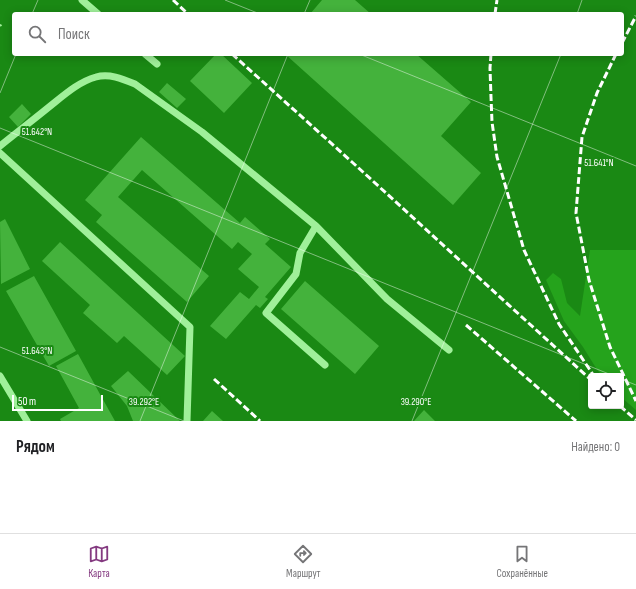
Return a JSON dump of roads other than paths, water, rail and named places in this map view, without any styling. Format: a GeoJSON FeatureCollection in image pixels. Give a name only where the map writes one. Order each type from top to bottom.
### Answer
{"type":"FeatureCollection","features":[{"type":"Feature","properties":{"kind":"lane"},"geometry":{"type":"LineString","coordinates":[[82,0],[96,12]]}},
{"type":"Feature","properties":{"kind":"lane"},"geometry":{"type":"LineString","coordinates":[[147,56],[157,64]]}},
{"type":"Feature","properties":{"kind":"lane"},"geometry":{"type":"LineString","coordinates":[[0,146],[73,89],[87,80],[97,77],[115,77],[135,84],[202,132],[316,226],[387,299],[449,350]]}},
{"type":"Feature","properties":{"kind":"lane"},"geometry":{"type":"LineString","coordinates":[[0,153],[190,327],[187,421]]}},
{"type":"Feature","properties":{"kind":"lane"},"geometry":{"type":"LineString","coordinates":[[316,226],[300,253],[296,274],[266,313],[325,365]]}},
{"type":"Feature","properties":{"kind":"lane"},"geometry":{"type":"LineString","coordinates":[[0,376],[27,421]]}},
{"type":"Feature","properties":{"kind":"railway"},"geometry":{"type":"LineString","coordinates":[[173,0],[186,12]]}},
{"type":"Feature","properties":{"kind":"railway"},"geometry":{"type":"LineString","coordinates":[[495,12],[497,0]]}},
{"type":"Feature","properties":{"kind":"railway"},"geometry":{"type":"LineString","coordinates":[[624,39],[636,16]]}},
{"type":"Feature","properties":{"kind":"railway"},"geometry":{"type":"LineString","coordinates":[[234,56],[588,377]]}},
{"type":"Feature","properties":{"kind":"railway"},"geometry":{"type":"LineString","coordinates":[[491,56],[492,122],[497,157],[524,250],[559,324],[592,373]]}},
{"type":"Feature","properties":{"kind":"railway"},"geometry":{"type":"LineString","coordinates":[[615,56],[597,93],[582,137],[576,213],[589,280],[610,347],[636,401]]}},
{"type":"Feature","properties":{"kind":"railway"},"geometry":{"type":"LineString","coordinates":[[466,325],[576,421]]}},
{"type":"Feature","properties":{"kind":"railway"},"geometry":{"type":"LineString","coordinates":[[214,379],[260,421]]}},
{"type":"Feature","properties":{"kind":"railway"},"geometry":{"type":"LineString","coordinates":[[623,409],[636,420]]}}]}
